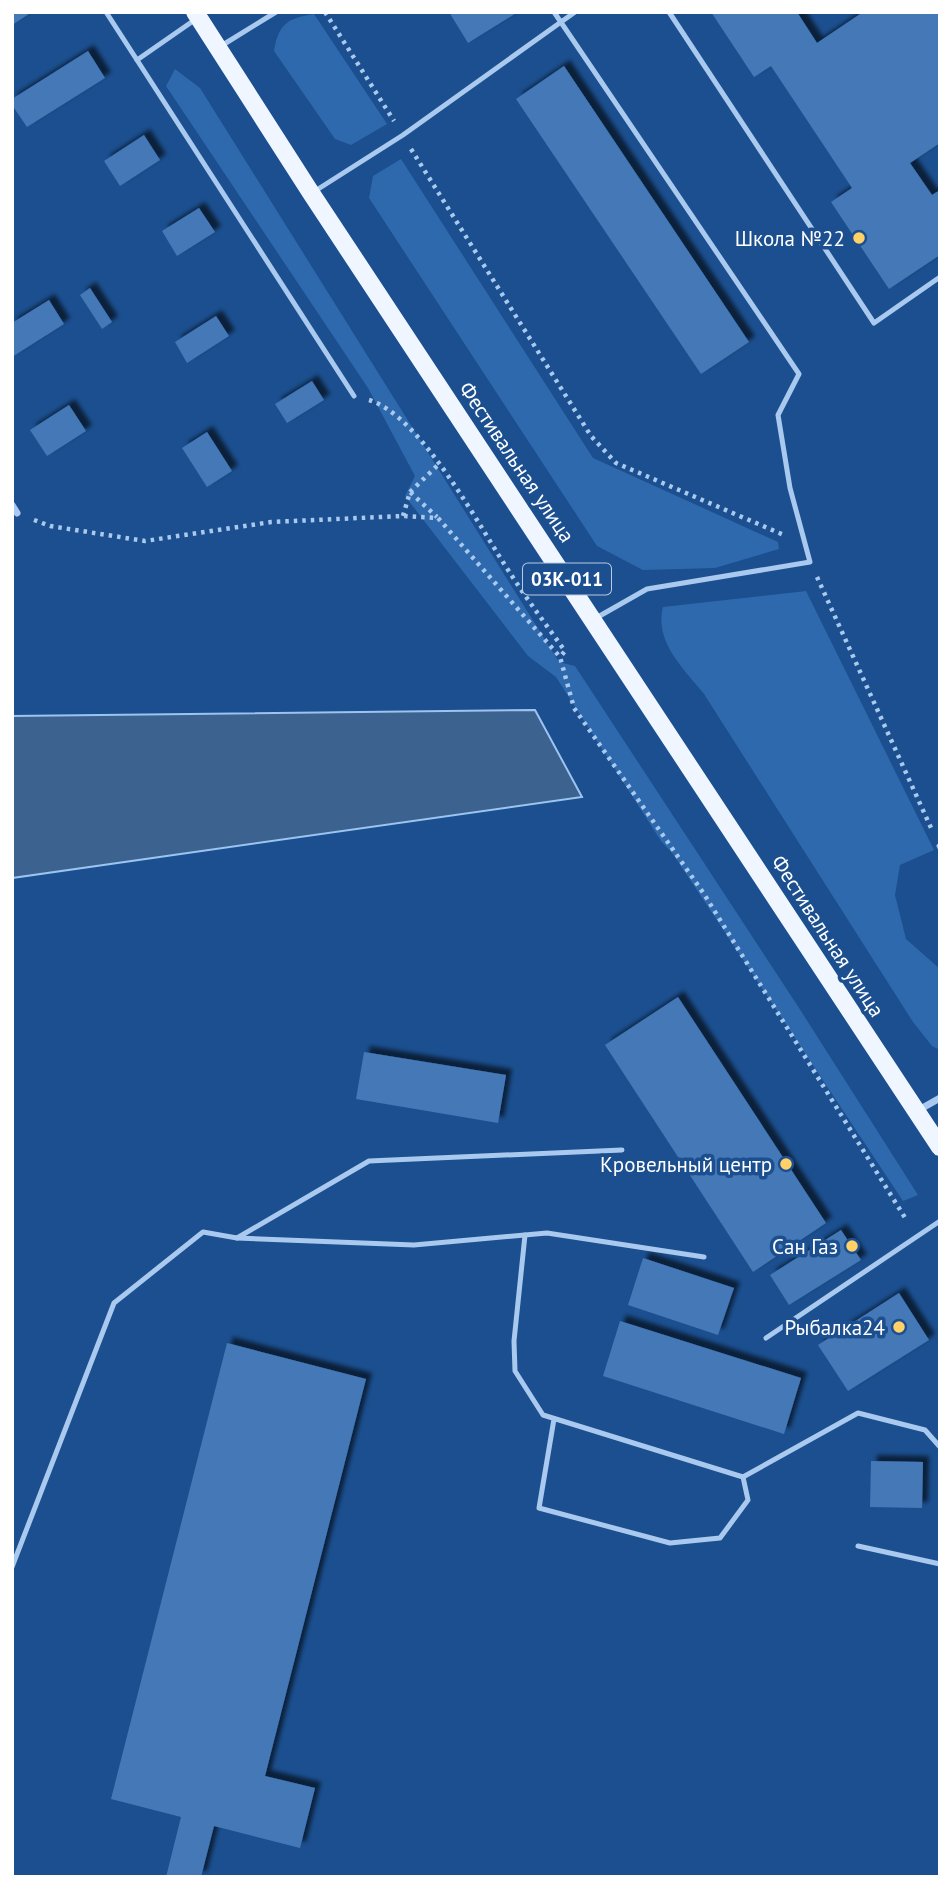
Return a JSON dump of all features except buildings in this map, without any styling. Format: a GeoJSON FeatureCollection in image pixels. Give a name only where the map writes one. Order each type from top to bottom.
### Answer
{"type":"FeatureCollection","features":[{"type":"Feature","properties":{"kind":"main road","name":"Фестивальная улица"},"geometry":{"type":"LineString","coordinates":[[197,15],[311,193],[940,1147]]}},
{"type":"Feature","properties":{"kind":"street"},"geometry":{"type":"LineString","coordinates":[[12,505],[18,513]]}},
{"type":"Feature","properties":{"kind":"street"},"geometry":{"type":"LineString","coordinates":[[916,1111],[940,1098]]}},
{"type":"Feature","properties":{"kind":"lane"},"geometry":{"type":"LineString","coordinates":[[106,12],[354,396]]}},
{"type":"Feature","properties":{"kind":"lane"},"geometry":{"type":"LineString","coordinates":[[218,47],[276,12]]}},
{"type":"Feature","properties":{"kind":"lane"},"geometry":{"type":"LineString","coordinates":[[554,12],[799,374],[778,415],[790,488],[810,562],[646,589],[594,619]]}},
{"type":"Feature","properties":{"kind":"lane"},"geometry":{"type":"LineString","coordinates":[[311,193],[403,135],[575,12]]}},
{"type":"Feature","properties":{"kind":"lane"},"geometry":{"type":"LineString","coordinates":[[669,12],[874,323],[940,277]]}},
{"type":"Feature","properties":{"kind":"lane"},"geometry":{"type":"LineString","coordinates":[[137,60],[197,15]]}},
{"type":"Feature","properties":{"kind":"lane"},"geometry":{"type":"LineString","coordinates":[[237,1238],[369,1161],[622,1150]]}},
{"type":"Feature","properties":{"kind":"lane"},"geometry":{"type":"LineString","coordinates":[[766,1338],[940,1221]]}},
{"type":"Feature","properties":{"kind":"lane"},"geometry":{"type":"LineString","coordinates":[[12,1567],[114,1303],[203,1232],[237,1238],[414,1245],[547,1233],[704,1256]]}},
{"type":"Feature","properties":{"kind":"lane"},"geometry":{"type":"LineString","coordinates":[[525,1235],[514,1341],[515,1371],[543,1415],[743,1477],[858,1413],[925,1430],[940,1447]]}},
{"type":"Feature","properties":{"kind":"lane"},"geometry":{"type":"LineString","coordinates":[[554,1419],[539,1508],[670,1543],[720,1538],[748,1500],[743,1477]]}},
{"type":"Feature","properties":{"kind":"lane"},"geometry":{"type":"LineString","coordinates":[[858,1546],[940,1564]]}},
{"type":"Feature","properties":{"kind":"path"},"geometry":{"type":"LineString","coordinates":[[325,12],[591,436],[616,463],[788,537],[810,562],[939,847]]}},
{"type":"Feature","properties":{"kind":"path"},"geometry":{"type":"LineString","coordinates":[[402,516],[410,492],[439,464]]}},
{"type":"Feature","properties":{"kind":"path"},"geometry":{"type":"LineString","coordinates":[[410,492],[438,518],[560,657],[574,708],[704,894],[917,1236]]}},
{"type":"Feature","properties":{"kind":"path"},"geometry":{"type":"LineString","coordinates":[[18,513],[50,526],[145,541],[271,522],[402,516],[438,518]]}},
{"type":"Feature","properties":{"kind":"shaded area"},"geometry":{"type":"Polygon","coordinates":[[[314,14],[387,124],[351,145],[335,139],[274,51],[278,34],[286,24],[314,14]]]}},
{"type":"Feature","properties":{"kind":"shaded area"},"geometry":{"type":"Polygon","coordinates":[[[175,69],[200,88],[559,662],[575,666],[918,1195],[903,1201],[673,854],[661,841],[556,677],[528,656],[405,496],[415,476],[368,388],[166,86],[175,69]]]}},
{"type":"Feature","properties":{"kind":"shaded area"},"geometry":{"type":"Polygon","coordinates":[[[401,159],[593,458],[778,542],[779,549],[715,568],[643,570],[597,546],[369,198],[373,176],[401,159]]]}},
{"type":"Feature","properties":{"kind":"shaded area"},"geometry":{"type":"Polygon","coordinates":[[[806,591],[934,850],[900,865],[895,895],[906,939],[940,969],[940,1050],[932,1046],[913,1022],[704,694],[680,665],[663,632],[663,607],[806,591]]]}},
{"type":"Feature","properties":{"kind":"shaded area"},"geometry":{"type":"Polygon","coordinates":[[[535,710],[582,797],[12,878],[12,716],[535,710]]]}},
{"type":"Feature","properties":{"kind":"place","name":"Школа №22"},"geometry":{"type":"Point","coordinates":[859,238]}},
{"type":"Feature","properties":{"kind":"place","name":"Кровельный центр"},"geometry":{"type":"Point","coordinates":[786,1164]}},
{"type":"Feature","properties":{"kind":"place","name":"Сан Газ"},"geometry":{"type":"Point","coordinates":[852,1246]}},
{"type":"Feature","properties":{"kind":"place","name":"Рыбалка24"},"geometry":{"type":"Point","coordinates":[899,1327]}}]}
